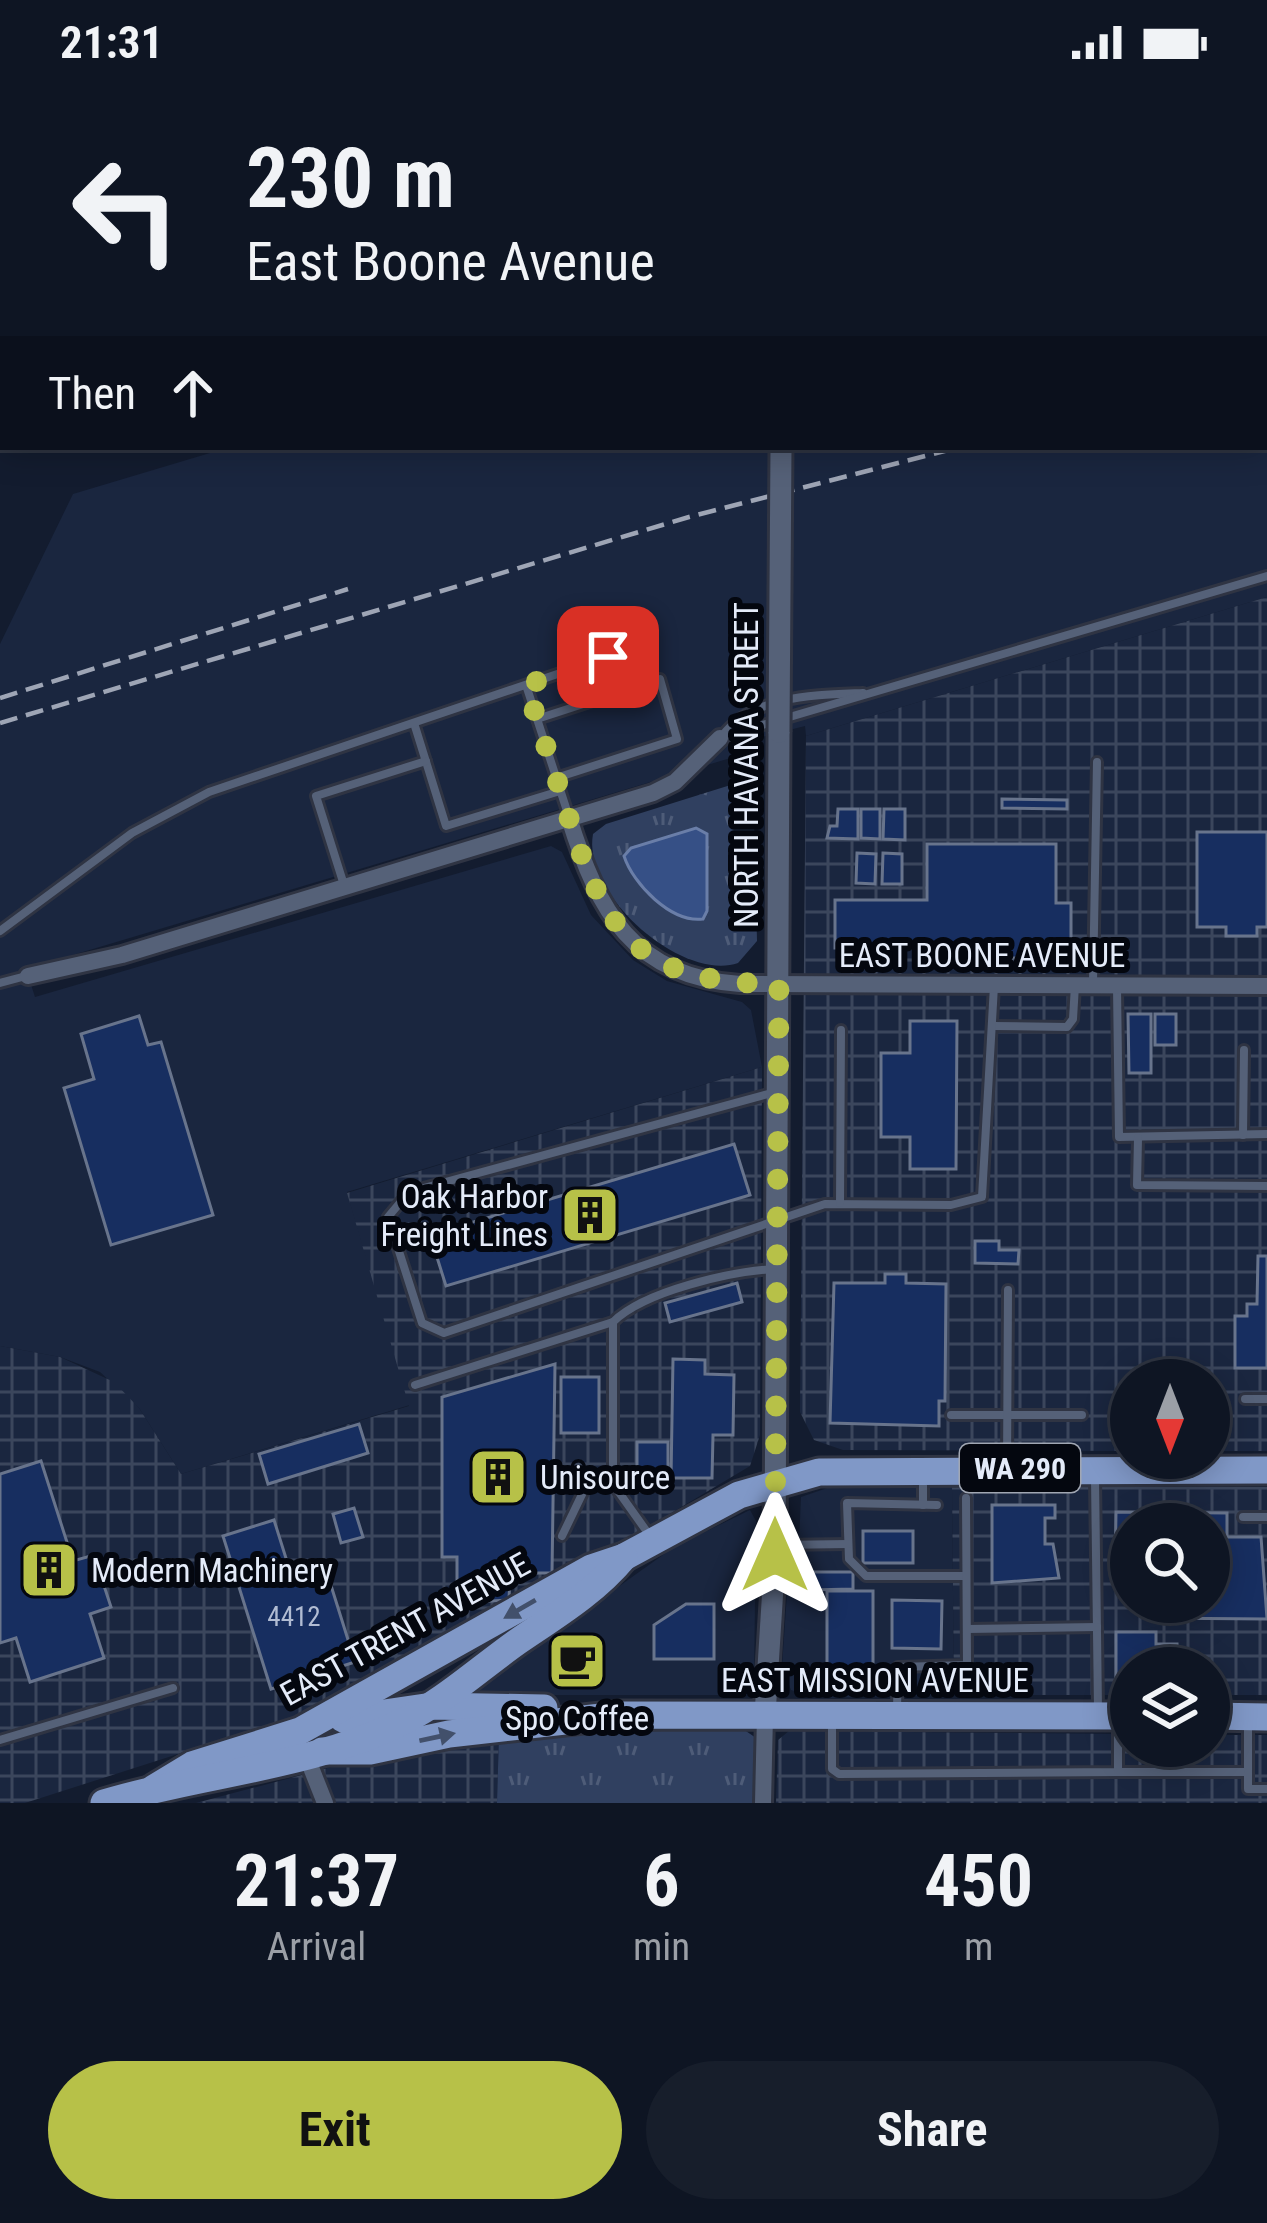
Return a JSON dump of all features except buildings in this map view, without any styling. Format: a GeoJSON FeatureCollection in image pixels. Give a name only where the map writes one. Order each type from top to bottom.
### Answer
{"type":"FeatureCollection","features":[{"type":"Feature","properties":{"kind":"main road","name":"EAST TRENT AVENUE"},"geometry":{"type":"LineString","coordinates":[[309,1746],[591,1568],[624,1557],[713,1506],[776,1482],[842,1469],[1267,1470]]}},
{"type":"Feature","properties":{"kind":"main road","name":"EAST TRENT AVENUE"},"geometry":{"type":"LineString","coordinates":[[104,1803],[154,1788],[192,1765],[391,1727],[432,1706],[601,1584],[624,1557]]}},
{"type":"Feature","properties":{"kind":"main road","name":"EAST MISSION AVENUE"},"geometry":{"type":"LineString","coordinates":[[432,1706],[620,1715],[1110,1717]]}},
{"type":"Feature","properties":{"kind":"main road","name":"EAST MISSION AVENUE"},"geometry":{"type":"LineString","coordinates":[[309,1746],[370,1751],[448,1734],[620,1715]]}},
{"type":"Feature","properties":{"kind":"street","name":"NORTH HAVANA STREET"},"geometry":{"type":"LineString","coordinates":[[764,1803],[776,1482],[781,450]]}},
{"type":"Feature","properties":{"kind":"street"},"geometry":{"type":"LineString","coordinates":[[28,976],[122,955],[666,788],[720,738]]}},
{"type":"Feature","properties":{"kind":"street","name":"EAST BOONE AVENUE"},"geometry":{"type":"LineString","coordinates":[[569,818],[602,907],[643,951],[701,979],[779,984],[1267,986]]}},
{"type":"Feature","properties":{"kind":"street"},"geometry":{"type":"LineString","coordinates":[[309,1746],[325,1803]]}},
{"type":"Feature","properties":{"kind":"lane"},"geometry":{"type":"LineString","coordinates":[[720,738],[1267,576]]}},
{"type":"Feature","properties":{"kind":"lane"},"geometry":{"type":"LineString","coordinates":[[0,931],[169,810],[649,643]]}},
{"type":"Feature","properties":{"kind":"lane"},"geometry":{"type":"LineString","coordinates":[[537,719],[660,679],[677,740],[556,778]]}},
{"type":"Feature","properties":{"kind":"lane"},"geometry":{"type":"LineString","coordinates":[[526,685],[569,818]]}},
{"type":"Feature","properties":{"kind":"lane"},"geometry":{"type":"LineString","coordinates":[[720,738],[741,716],[792,699],[888,689]]}},
{"type":"Feature","properties":{"kind":"lane"},"geometry":{"type":"LineString","coordinates":[[414,722],[446,826],[560,791]]}},
{"type":"Feature","properties":{"kind":"lane"},"geometry":{"type":"LineString","coordinates":[[345,887],[316,796],[426,761]]}},
{"type":"Feature","properties":{"kind":"lane"},"geometry":{"type":"LineString","coordinates":[[993,1026],[1067,1027],[1073,1019],[1084,985],[1097,762]]}},
{"type":"Feature","properties":{"kind":"lane"},"geometry":{"type":"LineString","coordinates":[[0,983],[28,976]]}},
{"type":"Feature","properties":{"kind":"lane"},"geometry":{"type":"LineString","coordinates":[[778,1091],[409,1192],[388,1217],[422,1323],[444,1333],[777,1219],[840,1203],[951,1205],[982,1197],[994,985]]}},
{"type":"Feature","properties":{"kind":"lane"},"geometry":{"type":"LineString","coordinates":[[1117,985],[1119,1137],[1267,1134]]}},
{"type":"Feature","properties":{"kind":"lane"},"geometry":{"type":"LineString","coordinates":[[840,1203],[841,1030]]}},
{"type":"Feature","properties":{"kind":"lane"},"geometry":{"type":"LineString","coordinates":[[1243,1135],[1244,1050]]}},
{"type":"Feature","properties":{"kind":"lane"},"geometry":{"type":"LineString","coordinates":[[1138,1138],[1137,1185],[1267,1186]]}},
{"type":"Feature","properties":{"kind":"lane"},"geometry":{"type":"LineString","coordinates":[[415,1385],[614,1322],[629,1306],[746,1270],[777,1268]]}},
{"type":"Feature","properties":{"kind":"lane"},"geometry":{"type":"LineString","coordinates":[[1007,1468],[1009,1290]]}},
{"type":"Feature","properties":{"kind":"lane"},"geometry":{"type":"LineString","coordinates":[[614,1322],[613,1484],[621,1502],[653,1540]]}},
{"type":"Feature","properties":{"kind":"lane"},"geometry":{"type":"LineString","coordinates":[[1245,1399],[1267,1399]]}},
{"type":"Feature","properties":{"kind":"lane"},"geometry":{"type":"LineString","coordinates":[[951,1415],[1082,1415]]}},
{"type":"Feature","properties":{"kind":"lane"},"geometry":{"type":"LineString","coordinates":[[923,1468],[923,1505]]}},
{"type":"Feature","properties":{"kind":"lane"},"geometry":{"type":"LineString","coordinates":[[1095,1468],[1097,1627],[1110,1689]]}},
{"type":"Feature","properties":{"kind":"lane"},"geometry":{"type":"LineString","coordinates":[[562,1537],[587,1484],[613,1484]]}},
{"type":"Feature","properties":{"kind":"lane"},"geometry":{"type":"LineString","coordinates":[[897,1715],[898,1666],[967,1665],[966,1498]]}},
{"type":"Feature","properties":{"kind":"lane"},"geometry":{"type":"LineString","coordinates":[[937,1505],[847,1503],[849,1559],[866,1576],[967,1576]]}},
{"type":"Feature","properties":{"kind":"lane"},"geometry":{"type":"LineString","coordinates":[[1243,1517],[1267,1517]]}},
{"type":"Feature","properties":{"kind":"lane"},"geometry":{"type":"LineString","coordinates":[[775,1545],[848,1544]]}},
{"type":"Feature","properties":{"kind":"lane"},"geometry":{"type":"LineString","coordinates":[[967,1629],[1097,1627]]}},
{"type":"Feature","properties":{"kind":"lane"},"geometry":{"type":"LineString","coordinates":[[0,1740],[173,1688]]}},
{"type":"Feature","properties":{"kind":"lane"},"geometry":{"type":"LineString","coordinates":[[832,1715],[832,1769],[839,1774],[1248,1772]]}},
{"type":"Feature","properties":{"kind":"lane"},"geometry":{"type":"LineString","coordinates":[[1257,1717],[1248,1789],[1267,1789]]}},
{"type":"Feature","properties":{"kind":"lane"},"geometry":{"type":"LineString","coordinates":[[1118,1767],[1118,1772]]}},
{"type":"Feature","properties":{"kind":"shaded area"},"geometry":{"type":"Polygon","coordinates":[[[220,450],[1267,450],[1267,597],[806,736],[805,726],[754,739],[754,751],[26,969],[35,997],[551,846],[562,852],[591,915],[633,960],[667,981],[742,1002],[751,1010],[762,1067],[347,1192],[410,1405],[181,1474],[139,1408],[100,1372],[60,1357],[0,1346],[0,644],[73,494],[220,450]]]}},
{"type":"Feature","properties":{"kind":"shaded area"},"geometry":{"type":"Polygon","coordinates":[[[1267,597],[1267,1451],[1230,1451],[1230,1359],[1110,1359],[1110,1451],[843,1450],[814,1440],[800,1412],[806,736],[1267,597]]]}},
{"type":"Feature","properties":{"kind":"shaded area"},"geometry":{"type":"Polygon","coordinates":[[[696,828],[707,834],[707,911],[703,919],[678,915],[655,900],[624,856],[631,848],[696,828]]]}},
{"type":"Feature","properties":{"kind":"shaded area"},"geometry":{"type":"Polygon","coordinates":[[[762,1067],[760,1435],[750,1466],[539,1592],[328,1706],[25,1803],[0,1803],[0,1346],[60,1357],[114,1382],[139,1408],[181,1474],[409,1406],[347,1193],[762,1067]]]}},
{"type":"Feature","properties":{"kind":"shaded area"},"geometry":{"type":"Polygon","coordinates":[[[952,1486],[954,1695],[814,1698],[791,1690],[782,1667],[787,1593],[798,1565],[801,1497],[830,1487],[952,1486]]]}},
{"type":"Feature","properties":{"kind":"shaded area"},"geometry":{"type":"Polygon","coordinates":[[[952,1486],[1267,1487],[1267,1695],[1230,1695],[1230,1647],[1110,1647],[1110,1695],[954,1695],[952,1486]]]}},
{"type":"Feature","properties":{"kind":"shaded area"},"geometry":{"type":"Polygon","coordinates":[[[750,1510],[756,1521],[754,1683],[748,1695],[467,1695],[674,1547],[750,1510]]]}},
{"type":"Feature","properties":{"kind":"shaded area"},"geometry":{"type":"Polygon","coordinates":[[[789,1731],[1110,1734],[1110,1767],[1230,1767],[1230,1735],[1267,1735],[1267,1803],[776,1803],[778,1740],[789,1731]]]}},
{"type":"Feature","properties":{"kind":"shaded area"},"geometry":{"type":"Polygon","coordinates":[[[499,1735],[497,1803],[196,1803],[396,1750],[499,1735]]]}},
{"type":"Feature","properties":{"kind":"green space"},"geometry":{"type":"Polygon","coordinates":[[[753,778],[757,941],[738,963],[715,965],[690,959],[664,946],[619,906],[594,858],[593,834],[606,824],[753,778]]]}},
{"type":"Feature","properties":{"kind":"green space"},"geometry":{"type":"Polygon","coordinates":[[[743,1729],[756,1738],[756,1803],[497,1803],[499,1735],[743,1729]]]}},
{"type":"Feature","properties":{"kind":"railway"},"geometry":{"type":"LineString","coordinates":[[0,723],[689,517],[948,450]]}},
{"type":"Feature","properties":{"kind":"railway"},"geometry":{"type":"LineString","coordinates":[[0,698],[348,589]]}},
{"type":"Feature","properties":{"kind":"place","name":"Oak Harbor Freight Lines"},"geometry":{"type":"Point","coordinates":[590,1215]}},
{"type":"Feature","properties":{"kind":"place","name":"Unisource"},"geometry":{"type":"Point","coordinates":[498,1477]}},
{"type":"Feature","properties":{"kind":"place","name":"Modern Machinery"},"geometry":{"type":"Point","coordinates":[49,1570]}},
{"type":"Feature","properties":{"kind":"place","name":"Spo Coffee"},"geometry":{"type":"Point","coordinates":[577,1661]}},
{"type":"Feature","properties":{"kind":"route"},"geometry":{"type":"LineString","coordinates":[[608,657],[526,685],[579,851],[602,907],[643,951],[681,972],[720,982],[779,984],[775,1555]]}}]}
